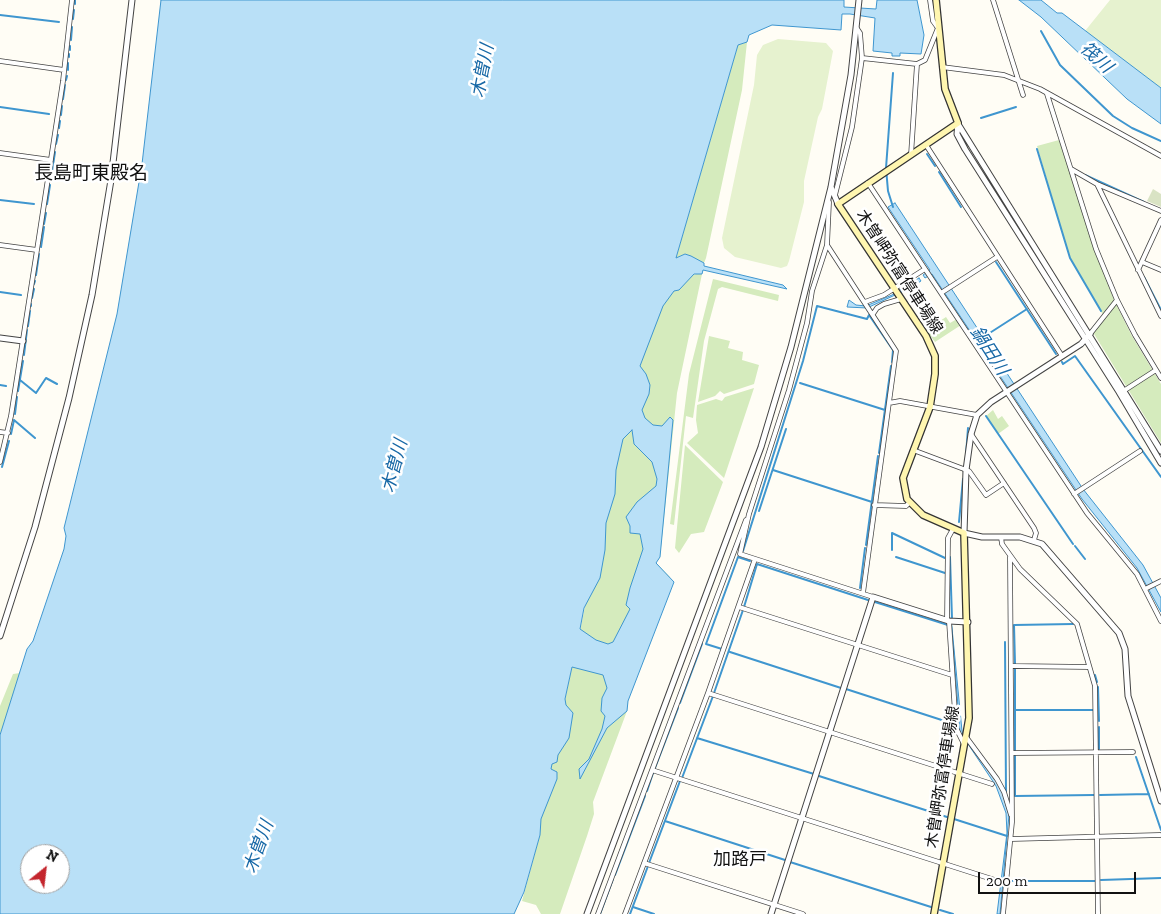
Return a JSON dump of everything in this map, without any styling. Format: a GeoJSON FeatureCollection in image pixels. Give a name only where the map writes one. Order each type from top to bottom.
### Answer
{"type":"FeatureCollection","features":[{"type":"Feature","properties":{"kind":"main road"},"geometry":{"type":"LineString","coordinates":[[936,0],[942,67],[946,89],[958,124]]}},
{"type":"Feature","properties":{"kind":"main road","name":"木曽岬弥富停車場線"},"geometry":{"type":"LineString","coordinates":[[909,504],[904,492],[903,478],[930,407],[935,374],[935,356],[931,346],[838,204],[958,124]]}},
{"type":"Feature","properties":{"kind":"main road"},"geometry":{"type":"LineString","coordinates":[[909,504],[923,515],[964,533]]}},
{"type":"Feature","properties":{"kind":"main road","name":"木曽岬弥富停車場線"},"geometry":{"type":"LineString","coordinates":[[934,914],[970,711],[964,533]]}},
{"type":"Feature","properties":{"kind":"street"},"geometry":{"type":"LineString","coordinates":[[0,462],[8,432],[23,341],[64,70],[72,0]]}},
{"type":"Feature","properties":{"kind":"street"},"geometry":{"type":"LineString","coordinates":[[0,636],[35,527],[88,312],[111,180],[132,0]]}},
{"type":"Feature","properties":{"kind":"street"},"geometry":{"type":"LineString","coordinates":[[587,914],[761,447],[791,347],[831,187],[843,130],[859,0]]}},
{"type":"Feature","properties":{"kind":"street"},"geometry":{"type":"LineString","coordinates":[[862,58],[917,64],[925,60],[938,28],[933,21],[930,0]]}},
{"type":"Feature","properties":{"kind":"street"},"geometry":{"type":"LineString","coordinates":[[993,0],[1023,95]]}},
{"type":"Feature","properties":{"kind":"street"},"geometry":{"type":"LineString","coordinates":[[835,195],[852,126],[862,58],[860,33],[856,27]]}},
{"type":"Feature","properties":{"kind":"street"},"geometry":{"type":"LineString","coordinates":[[0,61],[64,70]]}},
{"type":"Feature","properties":{"kind":"street"},"geometry":{"type":"LineString","coordinates":[[911,155],[917,64]]}},
{"type":"Feature","properties":{"kind":"street"},"geometry":{"type":"LineString","coordinates":[[942,67],[1004,75],[1047,94],[1161,156]]}},
{"type":"Feature","properties":{"kind":"street"},"geometry":{"type":"LineString","coordinates":[[1047,94],[1096,249],[1117,300],[1161,378]]}},
{"type":"Feature","properties":{"kind":"street"},"geometry":{"type":"LineString","coordinates":[[958,124],[1125,390],[1161,451]]}},
{"type":"Feature","properties":{"kind":"street"},"geometry":{"type":"LineString","coordinates":[[958,124],[957,134],[965,149],[1086,339],[1161,464]]}},
{"type":"Feature","properties":{"kind":"street"},"geometry":{"type":"LineString","coordinates":[[926,145],[1062,356]]}},
{"type":"Feature","properties":{"kind":"street"},"geometry":{"type":"LineString","coordinates":[[0,153],[51,160]]}},
{"type":"Feature","properties":{"kind":"street"},"geometry":{"type":"LineString","coordinates":[[1071,169],[1097,184],[1161,211]]}},
{"type":"Feature","properties":{"kind":"street"},"geometry":{"type":"LineString","coordinates":[[868,183],[1075,493],[1137,574],[1146,588],[1161,621]]}},
{"type":"Feature","properties":{"kind":"street"},"geometry":{"type":"LineString","coordinates":[[1097,184],[1161,316]]}},
{"type":"Feature","properties":{"kind":"street"},"geometry":{"type":"LineString","coordinates":[[831,187],[838,204]]}},
{"type":"Feature","properties":{"kind":"street"},"geometry":{"type":"LineString","coordinates":[[598,914],[748,514],[789,390],[807,323],[812,291],[826,245],[831,187]]}},
{"type":"Feature","properties":{"kind":"street"},"geometry":{"type":"LineString","coordinates":[[1138,270],[1161,220]]}},
{"type":"Feature","properties":{"kind":"street"},"geometry":{"type":"LineString","coordinates":[[826,245],[896,351],[863,593]]}},
{"type":"Feature","properties":{"kind":"street"},"geometry":{"type":"LineString","coordinates":[[0,246],[37,250]]}},
{"type":"Feature","properties":{"kind":"street"},"geometry":{"type":"LineString","coordinates":[[942,293],[998,256]]}},
{"type":"Feature","properties":{"kind":"street"},"geometry":{"type":"LineString","coordinates":[[1142,262],[1161,270]]}},
{"type":"Feature","properties":{"kind":"street"},"geometry":{"type":"LineString","coordinates":[[873,314],[876,308],[884,304],[926,270]]}},
{"type":"Feature","properties":{"kind":"street"},"geometry":{"type":"LineString","coordinates":[[866,303],[897,294]]}},
{"type":"Feature","properties":{"kind":"street"},"geometry":{"type":"LineString","coordinates":[[1117,300],[1086,339],[985,406],[977,415],[971,434],[966,470],[964,533],[982,537],[1034,540],[1050,552],[1124,642],[1128,696],[1161,801]]}},
{"type":"Feature","properties":{"kind":"street"},"geometry":{"type":"LineString","coordinates":[[0,338],[23,341]]}},
{"type":"Feature","properties":{"kind":"street"},"geometry":{"type":"LineString","coordinates":[[1125,390],[1156,370]]}},
{"type":"Feature","properties":{"kind":"street"},"geometry":{"type":"LineString","coordinates":[[889,403],[900,401],[977,415]]}},
{"type":"Feature","properties":{"kind":"street"},"geometry":{"type":"LineString","coordinates":[[0,432],[8,432]]}},
{"type":"Feature","properties":{"kind":"street"},"geometry":{"type":"LineString","coordinates":[[971,434],[1034,528],[1036,533],[1034,540]]}},
{"type":"Feature","properties":{"kind":"street"},"geometry":{"type":"LineString","coordinates":[[913,450],[966,470],[986,495],[1004,483]]}},
{"type":"Feature","properties":{"kind":"street"},"geometry":{"type":"LineString","coordinates":[[1075,493],[1140,451]]}},
{"type":"Feature","properties":{"kind":"street"},"geometry":{"type":"LineString","coordinates":[[874,504],[906,506],[909,504]]}},
{"type":"Feature","properties":{"kind":"street"},"geometry":{"type":"LineString","coordinates":[[748,514],[740,554],[948,620],[968,622]]}},
{"type":"Feature","properties":{"kind":"street"},"geometry":{"type":"LineString","coordinates":[[953,529],[948,538],[948,620],[956,728],[1000,785],[1007,799],[1012,822]]}},
{"type":"Feature","properties":{"kind":"street"},"geometry":{"type":"LineString","coordinates":[[1001,537],[1002,544],[1010,557],[1077,624],[1095,686],[1098,914]]}},
{"type":"Feature","properties":{"kind":"street"},"geometry":{"type":"LineString","coordinates":[[1003,914],[1012,822],[1013,666],[1010,557]]}},
{"type":"Feature","properties":{"kind":"street"},"geometry":{"type":"LineString","coordinates":[[625,914],[708,693],[755,559]]}},
{"type":"Feature","properties":{"kind":"street"},"geometry":{"type":"LineString","coordinates":[[1146,588],[1161,580]]}},
{"type":"Feature","properties":{"kind":"street"},"geometry":{"type":"LineString","coordinates":[[771,914],[873,597]]}},
{"type":"Feature","properties":{"kind":"street"},"geometry":{"type":"LineString","coordinates":[[739,607],[952,675]]}},
{"type":"Feature","properties":{"kind":"street"},"geometry":{"type":"LineString","coordinates":[[1013,666],[1089,667]]}},
{"type":"Feature","properties":{"kind":"street"},"geometry":{"type":"LineString","coordinates":[[708,693],[992,784]]}},
{"type":"Feature","properties":{"kind":"street"},"geometry":{"type":"LineString","coordinates":[[1013,753],[1133,752]]}},
{"type":"Feature","properties":{"kind":"street"},"geometry":{"type":"LineString","coordinates":[[652,770],[998,881]]}},
{"type":"Feature","properties":{"kind":"street"},"geometry":{"type":"LineString","coordinates":[[1011,838],[1160,835]]}},
{"type":"Feature","properties":{"kind":"street"},"geometry":{"type":"LineString","coordinates":[[644,863],[803,914]]}},
{"type":"Feature","properties":{"kind":"green space"},"geometry":{"type":"Polygon","coordinates":[[[1110,0],[1161,0],[1161,88],[1085,31],[1110,0]]]}},
{"type":"Feature","properties":{"kind":"green space"},"geometry":{"type":"Polygon","coordinates":[[[778,39],[826,43],[833,51],[822,109],[818,117],[804,181],[804,202],[789,261],[787,266],[781,268],[735,257],[724,248],[722,238],[754,85],[757,55],[763,45],[778,39]]]}},
{"type":"Feature","properties":{"kind":"green space"},"geometry":{"type":"Polygon","coordinates":[[[747,42],[742,90],[706,258],[704,263],[685,254],[676,258],[738,45],[747,42]]]}},
{"type":"Feature","properties":{"kind":"green space"},"geometry":{"type":"Polygon","coordinates":[[[1059,140],[1114,300],[1132,336],[1161,384],[1161,443],[1091,329],[1103,315],[1070,258],[1037,146],[1059,140]]]}},
{"type":"Feature","properties":{"kind":"green space"},"geometry":{"type":"Polygon","coordinates":[[[1153,189],[1161,194],[1161,207],[1147,201],[1153,189]]]}},
{"type":"Feature","properties":{"kind":"green space"},"geometry":{"type":"Polygon","coordinates":[[[702,274],[677,393],[660,557],[656,563],[670,577],[620,649],[579,636],[626,402],[670,279],[702,274]]]}},
{"type":"Feature","properties":{"kind":"green space"},"geometry":{"type":"Polygon","coordinates":[[[713,279],[779,295],[778,301],[722,287],[718,289],[704,341],[693,418],[686,416],[674,525],[670,524],[689,374],[713,279]]]}},
{"type":"Feature","properties":{"kind":"green space"},"geometry":{"type":"Polygon","coordinates":[[[946,317],[950,323],[957,319],[961,325],[935,342],[926,330],[946,317]]]}},
{"type":"Feature","properties":{"kind":"green space"},"geometry":{"type":"Polygon","coordinates":[[[709,336],[730,341],[728,348],[743,352],[742,360],[759,365],[754,384],[724,394],[720,391],[715,396],[698,402],[709,336]]]}},
{"type":"Feature","properties":{"kind":"green space"},"geometry":{"type":"Polygon","coordinates":[[[754,388],[724,478],[687,443],[698,433],[696,420],[697,405],[716,399],[722,401],[725,397],[754,388]]]}},
{"type":"Feature","properties":{"kind":"green space"},"geometry":{"type":"Polygon","coordinates":[[[993,410],[998,419],[1002,416],[1009,426],[998,434],[986,416],[993,410]]]}},
{"type":"Feature","properties":{"kind":"green space"},"geometry":{"type":"Polygon","coordinates":[[[685,445],[723,482],[704,532],[691,534],[679,553],[675,548],[685,445]]]}},
{"type":"Feature","properties":{"kind":"green space"},"geometry":{"type":"Polygon","coordinates":[[[573,662],[596,664],[628,701],[627,711],[593,802],[594,814],[560,914],[541,914],[536,905],[522,901],[540,835],[539,823],[573,662]]]}},
{"type":"Feature","properties":{"kind":"green space"},"geometry":{"type":"Polygon","coordinates":[[[20,673],[0,735],[0,706],[13,674],[20,673]]]}},
{"type":"Feature","properties":{"kind":"water","name":"木曽川"},"geometry":{"type":"Polygon","coordinates":[[[161,0],[844,0],[844,7],[876,9],[877,0],[917,0],[924,35],[921,54],[900,53],[900,56],[892,56],[892,53],[873,51],[875,18],[850,14],[842,14],[841,30],[772,25],[749,35],[747,42],[738,45],[676,258],[685,254],[704,263],[704,266],[783,285],[787,289],[703,270],[702,274],[694,274],[679,290],[674,291],[663,306],[640,366],[646,374],[650,385],[649,394],[642,410],[645,418],[653,425],[662,426],[670,417],[673,420],[660,557],[656,563],[674,582],[628,701],[627,711],[607,728],[580,779],[579,769],[589,759],[602,729],[605,716],[601,711],[602,698],[607,688],[603,675],[572,667],[565,699],[566,705],[573,713],[569,738],[558,755],[557,762],[552,764],[551,769],[557,772],[557,779],[541,819],[540,835],[524,892],[514,914],[0,914],[0,735],[27,649],[33,641],[64,549],[66,536],[64,528],[117,314],[142,164],[161,0]],[[632,430],[623,439],[616,470],[615,494],[606,523],[605,550],[600,578],[584,608],[580,629],[596,640],[608,644],[613,642],[630,609],[626,605],[643,549],[640,534],[630,533],[630,526],[626,517],[637,502],[656,486],[657,479],[652,462],[634,444],[632,430]]]}},
{"type":"Feature","properties":{"kind":"water","name":"筏川"},"geometry":{"type":"Polygon","coordinates":[[[1019,0],[1041,0],[1057,13],[1062,13],[1161,88],[1161,124],[1127,99],[1041,17],[1019,0]]]}},
{"type":"Feature","properties":{"kind":"water"},"geometry":{"type":"Polygon","coordinates":[[[895,203],[1083,489],[1143,565],[1161,598],[1161,612],[1137,568],[1082,499],[932,274],[925,278],[923,275],[930,270],[888,207],[895,203]]]}},
{"type":"Feature","properties":{"kind":"water"},"geometry":{"type":"Polygon","coordinates":[[[919,278],[921,281],[908,289],[867,308],[847,307],[849,300],[856,305],[866,306],[892,295],[919,278]]]}},
{"type":"Feature","properties":{"kind":"water"},"geometry":{"type":"Polygon","coordinates":[[[951,618],[962,731],[964,737],[996,780],[1003,794],[1009,815],[1000,914],[997,914],[1007,833],[1006,813],[996,786],[960,732],[951,618]]]}},
{"type":"Feature","properties":{"kind":"waterway"},"geometry":{"type":"LineString","coordinates":[[73,19],[74,10]]}},
{"type":"Feature","properties":{"kind":"waterway"},"geometry":{"type":"LineString","coordinates":[[0,15],[59,22]]}},
{"type":"Feature","properties":{"kind":"waterway"},"geometry":{"type":"LineString","coordinates":[[71,40],[72,27]]}},
{"type":"Feature","properties":{"kind":"waterway"},"geometry":{"type":"LineString","coordinates":[[1041,31],[1060,65],[1113,116],[1132,128],[1161,141]]}},
{"type":"Feature","properties":{"kind":"waterway"},"geometry":{"type":"LineString","coordinates":[[68,63],[68,70]]}},
{"type":"Feature","properties":{"kind":"waterway","name":"鍋田川"},"geometry":{"type":"LineString","coordinates":[[893,73],[886,168],[888,191],[893,207]]}},
{"type":"Feature","properties":{"kind":"waterway"},"geometry":{"type":"LineString","coordinates":[[66,80],[67,76]]}},
{"type":"Feature","properties":{"kind":"waterway"},"geometry":{"type":"LineString","coordinates":[[63,99],[65,85]]}},
{"type":"Feature","properties":{"kind":"waterway"},"geometry":{"type":"LineString","coordinates":[[61,115],[62,106]]}},
{"type":"Feature","properties":{"kind":"waterway"},"geometry":{"type":"LineString","coordinates":[[0,107],[49,114]]}},
{"type":"Feature","properties":{"kind":"waterway"},"geometry":{"type":"LineString","coordinates":[[981,118],[1016,107]]}},
{"type":"Feature","properties":{"kind":"waterway"},"geometry":{"type":"LineString","coordinates":[[59,128],[60,121]]}},
{"type":"Feature","properties":{"kind":"waterway"},"geometry":{"type":"LineString","coordinates":[[56,144],[58,135]]}},
{"type":"Feature","properties":{"kind":"waterway"},"geometry":{"type":"LineString","coordinates":[[1037,149],[1070,258],[1101,311]]}},
{"type":"Feature","properties":{"kind":"waterway"},"geometry":{"type":"LineString","coordinates":[[51,178],[55,152]]}},
{"type":"Feature","properties":{"kind":"waterway"},"geometry":{"type":"LineString","coordinates":[[927,154],[935,166]]}},
{"type":"Feature","properties":{"kind":"waterway"},"geometry":{"type":"LineString","coordinates":[[939,172],[961,207]]}},
{"type":"Feature","properties":{"kind":"waterway"},"geometry":{"type":"LineString","coordinates":[[1085,175],[1144,202]]}},
{"type":"Feature","properties":{"kind":"waterway"},"geometry":{"type":"LineString","coordinates":[[47,204],[50,185]]}},
{"type":"Feature","properties":{"kind":"waterway"},"geometry":{"type":"LineString","coordinates":[[0,200],[34,204]]}},
{"type":"Feature","properties":{"kind":"waterway"},"geometry":{"type":"LineString","coordinates":[[44,224],[46,213]]}},
{"type":"Feature","properties":{"kind":"waterway"},"geometry":{"type":"LineString","coordinates":[[41,247],[44,227]]}},
{"type":"Feature","properties":{"kind":"waterway"},"geometry":{"type":"LineString","coordinates":[[36,275],[39,254]]}},
{"type":"Feature","properties":{"kind":"waterway"},"geometry":{"type":"LineString","coordinates":[[996,262],[1056,354]]}},
{"type":"Feature","properties":{"kind":"waterway"},"geometry":{"type":"LineString","coordinates":[[1144,277],[1161,310]]}},
{"type":"Feature","properties":{"kind":"waterway"},"geometry":{"type":"LineString","coordinates":[[32,298],[34,289]]}},
{"type":"Feature","properties":{"kind":"waterway"},"geometry":{"type":"LineString","coordinates":[[0,292],[21,295]]}},
{"type":"Feature","properties":{"kind":"waterway"},"geometry":{"type":"LineString","coordinates":[[743,551],[803,361],[817,306],[867,319],[869,315],[893,350],[892,362]]}},
{"type":"Feature","properties":{"kind":"waterway"},"geometry":{"type":"LineString","coordinates":[[985,336],[1027,309]]}},
{"type":"Feature","properties":{"kind":"waterway"},"geometry":{"type":"LineString","coordinates":[[28,326],[30,311]]}},
{"type":"Feature","properties":{"kind":"waterway"},"geometry":{"type":"LineString","coordinates":[[24,355],[27,330]]}},
{"type":"Feature","properties":{"kind":"waterway"},"geometry":{"type":"LineString","coordinates":[[1062,362],[1063,364],[1075,356],[1161,477]]}},
{"type":"Feature","properties":{"kind":"waterway"},"geometry":{"type":"LineString","coordinates":[[18,391],[23,361]]}},
{"type":"Feature","properties":{"kind":"waterway"},"geometry":{"type":"LineString","coordinates":[[879,453],[891,366]]}},
{"type":"Feature","properties":{"kind":"waterway"},"geometry":{"type":"LineString","coordinates":[[20,380],[36,393],[46,378],[57,384]]}},
{"type":"Feature","properties":{"kind":"waterway"},"geometry":{"type":"LineString","coordinates":[[800,383],[885,410]]}},
{"type":"Feature","properties":{"kind":"waterway"},"geometry":{"type":"LineString","coordinates":[[0,385],[6,386]]}},
{"type":"Feature","properties":{"kind":"waterway"},"geometry":{"type":"LineString","coordinates":[[15,414],[17,397]]}},
{"type":"Feature","properties":{"kind":"waterway"},"geometry":{"type":"LineString","coordinates":[[986,416],[1073,544]]}},
{"type":"Feature","properties":{"kind":"waterway"},"geometry":{"type":"LineString","coordinates":[[14,420],[35,438]]}},
{"type":"Feature","properties":{"kind":"waterway"},"geometry":{"type":"LineString","coordinates":[[11,434],[14,420]]}},
{"type":"Feature","properties":{"kind":"waterway"},"geometry":{"type":"LineString","coordinates":[[966,455],[968,428]]}},
{"type":"Feature","properties":{"kind":"waterway"},"geometry":{"type":"LineString","coordinates":[[759,511],[786,429]]}},
{"type":"Feature","properties":{"kind":"waterway"},"geometry":{"type":"LineString","coordinates":[[2,467],[9,441]]}},
{"type":"Feature","properties":{"kind":"waterway"},"geometry":{"type":"LineString","coordinates":[[866,545],[878,456]]}},
{"type":"Feature","properties":{"kind":"waterway"},"geometry":{"type":"LineString","coordinates":[[773,470],[872,502]]}},
{"type":"Feature","properties":{"kind":"waterway"},"geometry":{"type":"LineString","coordinates":[[959,522],[963,479]]}},
{"type":"Feature","properties":{"kind":"waterway"},"geometry":{"type":"LineString","coordinates":[[892,550],[892,533],[945,558]]}},
{"type":"Feature","properties":{"kind":"waterway"},"geometry":{"type":"LineString","coordinates":[[1075,546],[1085,559]]}},
{"type":"Feature","properties":{"kind":"waterway"},"geometry":{"type":"LineString","coordinates":[[860,588],[865,548]]}},
{"type":"Feature","properties":{"kind":"waterway"},"geometry":{"type":"LineString","coordinates":[[722,649],[706,644],[738,557],[750,561]]}},
{"type":"Feature","properties":{"kind":"waterway"},"geometry":{"type":"LineString","coordinates":[[896,557],[945,573]]}},
{"type":"Feature","properties":{"kind":"waterway"},"geometry":{"type":"LineString","coordinates":[[950,557],[952,619]]}},
{"type":"Feature","properties":{"kind":"waterway"},"geometry":{"type":"LineString","coordinates":[[744,607],[757,564],[868,600]]}},
{"type":"Feature","properties":{"kind":"waterway"},"geometry":{"type":"LineString","coordinates":[[875,602],[948,625]]}},
{"type":"Feature","properties":{"kind":"waterway"},"geometry":{"type":"LineString","coordinates":[[714,693],[743,610]]}},
{"type":"Feature","properties":{"kind":"waterway"},"geometry":{"type":"LineString","coordinates":[[1015,664],[1014,625],[1073,624]]}},
{"type":"Feature","properties":{"kind":"waterway"},"geometry":{"type":"LineString","coordinates":[[1005,642],[1006,794]]}},
{"type":"Feature","properties":{"kind":"waterway"},"geometry":{"type":"LineString","coordinates":[[680,703],[702,644]]}},
{"type":"Feature","properties":{"kind":"waterway"},"geometry":{"type":"LineString","coordinates":[[730,652],[841,688]]}},
{"type":"Feature","properties":{"kind":"waterway"},"geometry":{"type":"LineString","coordinates":[[1015,669],[1015,750]]}},
{"type":"Feature","properties":{"kind":"waterway"},"geometry":{"type":"LineString","coordinates":[[1095,675],[1097,682]]}},
{"type":"Feature","properties":{"kind":"waterway"},"geometry":{"type":"LineString","coordinates":[[1098,687],[1099,721]]}},
{"type":"Feature","properties":{"kind":"waterway"},"geometry":{"type":"LineString","coordinates":[[846,689],[954,724]]}},
{"type":"Feature","properties":{"kind":"waterway"},"geometry":{"type":"LineString","coordinates":[[682,778],[713,696]]}},
{"type":"Feature","properties":{"kind":"waterway"},"geometry":{"type":"LineString","coordinates":[[655,768],[678,708]]}},
{"type":"Feature","properties":{"kind":"waterway"},"geometry":{"type":"LineString","coordinates":[[1015,710],[1093,710]]}},
{"type":"Feature","properties":{"kind":"waterway"},"geometry":{"type":"LineString","coordinates":[[1099,727],[1099,749]]}},
{"type":"Feature","properties":{"kind":"waterway"},"geometry":{"type":"LineString","coordinates":[[697,738],[814,774]]}},
{"type":"Feature","properties":{"kind":"waterway"},"geometry":{"type":"LineString","coordinates":[[1015,756],[1015,796],[1094,795]]}},
{"type":"Feature","properties":{"kind":"waterway"},"geometry":{"type":"LineString","coordinates":[[1136,757],[1161,830]]}},
{"type":"Feature","properties":{"kind":"waterway"},"geometry":{"type":"LineString","coordinates":[[647,791],[653,773]]}},
{"type":"Feature","properties":{"kind":"waterway"},"geometry":{"type":"LineString","coordinates":[[819,776],[947,817]]}},
{"type":"Feature","properties":{"kind":"waterway"},"geometry":{"type":"LineString","coordinates":[[649,863],[680,781]]}},
{"type":"Feature","properties":{"kind":"waterway"},"geometry":{"type":"LineString","coordinates":[[1100,795],[1149,794]]}},
{"type":"Feature","properties":{"kind":"waterway"},"geometry":{"type":"LineString","coordinates":[[615,875],[645,796]]}},
{"type":"Feature","properties":{"kind":"waterway"},"geometry":{"type":"LineString","coordinates":[[954,819],[1007,836]]}},
{"type":"Feature","properties":{"kind":"waterway"},"geometry":{"type":"LineString","coordinates":[[665,821],[785,860]]}},
{"type":"Feature","properties":{"kind":"waterway"},"geometry":{"type":"LineString","coordinates":[[790,862],[931,907]]}},
{"type":"Feature","properties":{"kind":"waterway"},"geometry":{"type":"LineString","coordinates":[[630,914],[648,866]]}},
{"type":"Feature","properties":{"kind":"waterway"},"geometry":{"type":"LineString","coordinates":[[1101,880],[1161,878]]}},
{"type":"Feature","properties":{"kind":"waterway"},"geometry":{"type":"LineString","coordinates":[[600,914],[613,879]]}},
{"type":"Feature","properties":{"kind":"waterway"},"geometry":{"type":"LineString","coordinates":[[1008,881],[1095,881]]}},
{"type":"Feature","properties":{"kind":"waterway"},"geometry":{"type":"LineString","coordinates":[[633,907],[654,914]]}},
{"type":"Feature","properties":{"kind":"waterway"},"geometry":{"type":"LineString","coordinates":[[940,910],[953,914]]}},
{"type":"Feature","properties":{"kind":"district","name":"長島町東殿名"},"geometry":{"type":"Point","coordinates":[91,174]}},
{"type":"Feature","properties":{"kind":"district","name":"加路戸"},"geometry":{"type":"Point","coordinates":[740,860]}}]}
